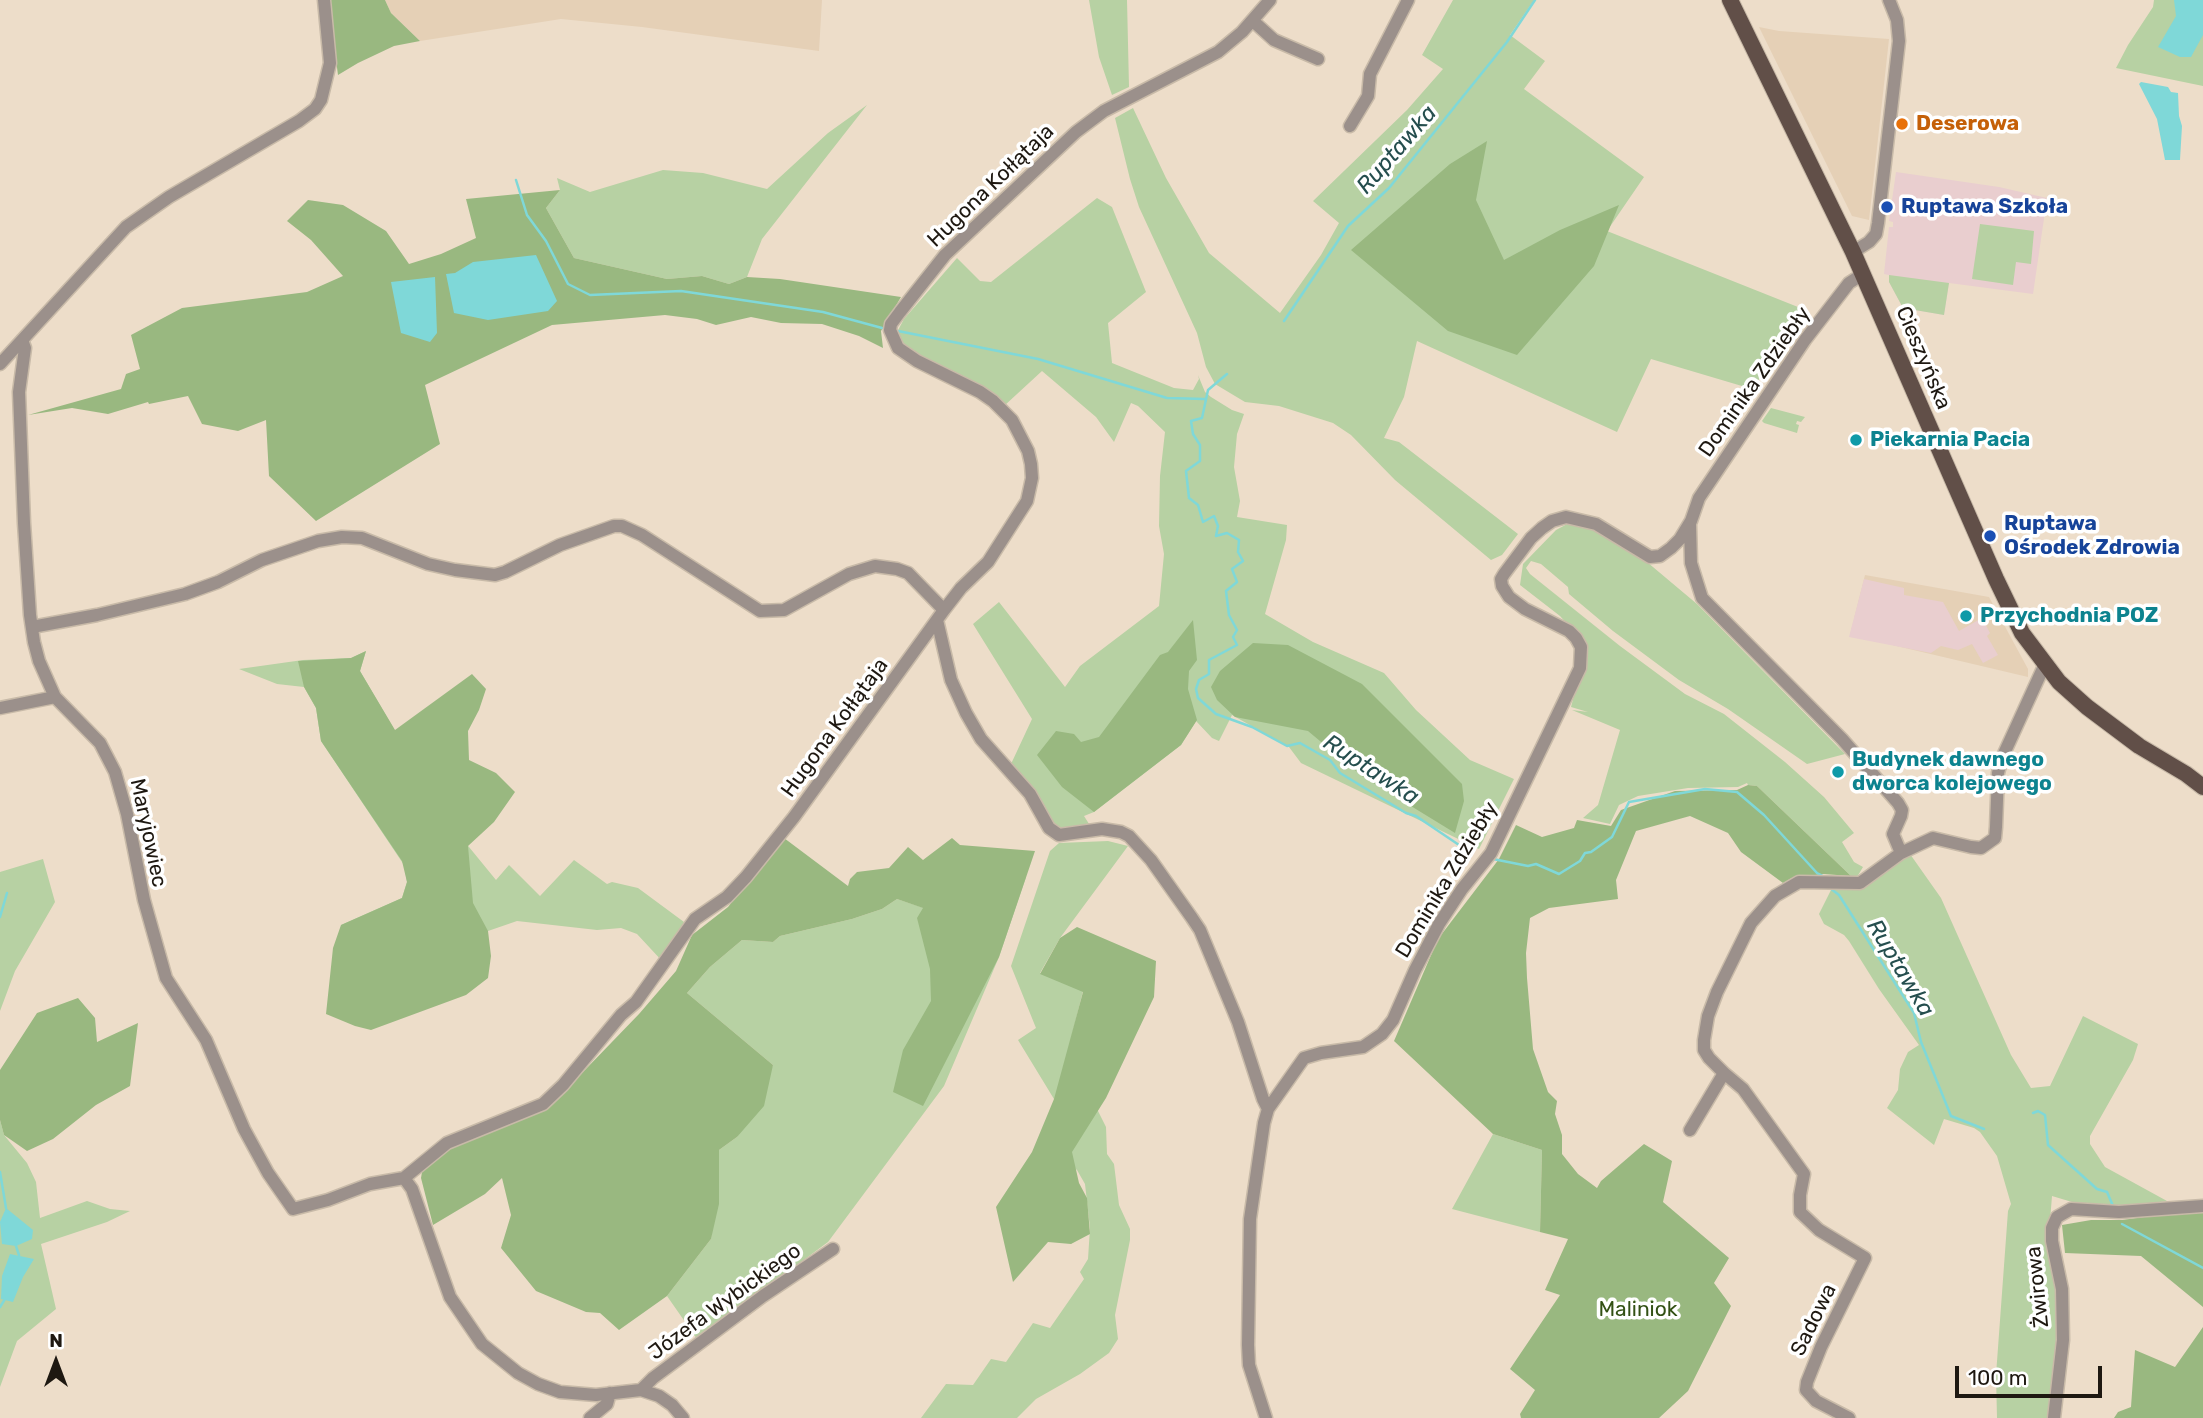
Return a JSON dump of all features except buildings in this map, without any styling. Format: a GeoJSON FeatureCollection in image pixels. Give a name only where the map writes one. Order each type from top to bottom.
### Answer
{"type":"FeatureCollection","features":[{"type":"Feature","properties":{"kind":"main road","name":"Cieszyńska"},"geometry":{"type":"LineString","coordinates":[[1730,0],[1853,252],[2022,633],[2059,682],[2087,707],[2139,746],[2203,787]]}},
{"type":"Feature","properties":{"kind":"street"},"geometry":{"type":"LineString","coordinates":[[0,364],[125,227],[169,197],[315,109],[321,100],[330,63],[324,0]]}},
{"type":"Feature","properties":{"kind":"street","name":"Hugona Kołłątaja"},"geometry":{"type":"LineString","coordinates":[[404,1178],[447,1143],[543,1104],[563,1085],[621,1015],[636,1003],[695,919],[727,897],[746,877],[801,807],[941,615],[961,589],[988,562],[1027,500],[1032,478],[1031,464],[1020,434],[1003,410],[980,392],[905,354],[894,343],[891,324],[945,255],[1087,122],[1218,51],[1253,21],[1270,0]]}},
{"type":"Feature","properties":{"kind":"street"},"geometry":{"type":"LineString","coordinates":[[1350,125],[1368,96],[1370,74],[1408,0]]}},
{"type":"Feature","properties":{"kind":"street"},"geometry":{"type":"LineString","coordinates":[[1853,252],[1870,242],[1876,234],[1878,223],[1899,41],[1897,20],[1889,0]]}},
{"type":"Feature","properties":{"kind":"street"},"geometry":{"type":"LineString","coordinates":[[1253,21],[1274,40],[1318,59]]}},
{"type":"Feature","properties":{"kind":"street","name":"Dominika Zdziebły"},"geometry":{"type":"LineString","coordinates":[[1266,1418],[1249,1365],[1248,1345],[1250,1219],[1268,1109],[1304,1058],[1321,1052],[1363,1047],[1382,1034],[1393,1020],[1439,924],[1462,889],[1491,853],[1573,686],[1581,656],[1581,646],[1576,638],[1569,631],[1525,609],[1509,597],[1501,579],[1531,538],[1552,521],[1566,517],[1596,524],[1639,552],[1650,557],[1660,556],[1680,539],[1691,521],[1699,498],[1805,340],[1849,283],[1863,274]]}},
{"type":"Feature","properties":{"kind":"street","name":"Maryjowiec"},"geometry":{"type":"LineString","coordinates":[[22,340],[25,348],[19,392],[24,523],[32,626],[39,661],[55,696],[89,729],[112,764],[121,790],[144,900],[166,978],[206,1040],[244,1129],[293,1209],[300,1209],[370,1184],[404,1178]]}},
{"type":"Feature","properties":{"kind":"street","name":"Dominika Zdziebły"},"geometry":{"type":"LineString","coordinates":[[1691,521],[1690,563],[1702,598],[1842,738],[1898,803],[1902,810],[1893,834],[1900,853]]}},
{"type":"Feature","properties":{"kind":"street"},"geometry":{"type":"LineString","coordinates":[[32,626],[97,615],[185,594],[218,582],[262,560],[318,541],[342,537],[362,538],[428,564],[495,575],[560,545],[614,526],[622,526],[642,535],[760,611],[784,610],[849,573],[875,566],[908,573],[941,615],[951,680],[966,713],[981,739],[1030,794],[1049,828],[1059,835],[1102,829],[1129,836],[1151,860],[1192,918],[1200,930],[1238,1022],[1268,1109]]}},
{"type":"Feature","properties":{"kind":"street"},"geometry":{"type":"LineString","coordinates":[[1690,1130],[1724,1073],[1704,1050],[1708,1016],[1751,923],[1785,888],[1799,882],[1860,883],[1900,853],[1933,838],[1981,848],[1995,838],[1998,773],[2002,758],[2045,664]]}},
{"type":"Feature","properties":{"kind":"street"},"geometry":{"type":"LineString","coordinates":[[0,708],[55,696]]}},
{"type":"Feature","properties":{"kind":"street","name":"Sadowa"},"geometry":{"type":"LineString","coordinates":[[1724,1073],[1743,1089],[1804,1174],[1800,1212],[1819,1230],[1865,1258],[1821,1346],[1806,1390],[1816,1401],[1849,1418]]}},
{"type":"Feature","properties":{"kind":"street"},"geometry":{"type":"LineString","coordinates":[[404,1178],[412,1189],[450,1297],[482,1344],[518,1373],[538,1384],[579,1395],[641,1390],[659,1396],[672,1405],[683,1418]]}},
{"type":"Feature","properties":{"kind":"street","name":"Żwirowa"},"geometry":{"type":"LineString","coordinates":[[2054,1418],[2063,1340],[2062,1289],[2052,1241],[2052,1228],[2057,1217],[2071,1209],[2119,1212],[2203,1206]]}},
{"type":"Feature","properties":{"kind":"street","name":"Józefa Wybickiego"},"geometry":{"type":"LineString","coordinates":[[641,1390],[653,1378],[763,1296],[833,1249]]}},
{"type":"Feature","properties":{"kind":"street"},"geometry":{"type":"LineString","coordinates":[[590,1418],[607,1404],[610,1393]]}},
{"type":"Feature","properties":{"kind":"shaded area"},"geometry":{"type":"Polygon","coordinates":[[[385,0],[822,0],[819,51],[561,19],[420,41],[391,13],[385,0]]]}},
{"type":"Feature","properties":{"kind":"shaded area"},"geometry":{"type":"Polygon","coordinates":[[[1759,27],[1779,31],[1889,39],[1869,220],[1852,216],[1759,27]]]}},
{"type":"Feature","properties":{"kind":"shaded area"},"geometry":{"type":"Polygon","coordinates":[[[1896,172],[1999,187],[2047,198],[2033,294],[1949,283],[1944,315],[1903,308],[1889,282],[1889,275],[1884,274],[1889,227],[1893,227],[1893,222],[1889,221],[1896,172]]]}},
{"type":"Feature","properties":{"kind":"shaded area"},"geometry":{"type":"Polygon","coordinates":[[[1865,575],[1989,597],[2028,669],[2028,677],[1850,635],[1865,575]]]}},
{"type":"Feature","properties":{"kind":"shaded area"},"geometry":{"type":"Polygon","coordinates":[[[1864,579],[1904,588],[1904,595],[1943,602],[1959,631],[1982,618],[1990,633],[1987,636],[1998,655],[1983,663],[1972,644],[1958,650],[1941,646],[1931,653],[1849,637],[1864,579]]]}},
{"type":"Feature","properties":{"kind":"green space"},"geometry":{"type":"Polygon","coordinates":[[[328,0],[385,0],[391,13],[420,41],[394,46],[338,75],[328,0]]]}},
{"type":"Feature","properties":{"kind":"green space"},"geometry":{"type":"Polygon","coordinates":[[[1089,0],[1127,0],[1129,87],[1112,95],[1099,57],[1089,0]]]}},
{"type":"Feature","properties":{"kind":"green space"},"geometry":{"type":"Polygon","coordinates":[[[1453,0],[1534,0],[1510,35],[1545,61],[1524,89],[1644,177],[1607,231],[1808,311],[1752,389],[1651,359],[1617,432],[1417,341],[1404,397],[1384,438],[1399,442],[1518,534],[1502,555],[1491,560],[1395,480],[1351,435],[1333,423],[1279,406],[1245,402],[1215,384],[1206,367],[1197,333],[1139,207],[1115,118],[1133,108],[1166,178],[1209,253],[1280,313],[1321,255],[1339,223],[1313,201],[1407,110],[1443,69],[1422,55],[1453,0]]]}},
{"type":"Feature","properties":{"kind":"green space"},"geometry":{"type":"Polygon","coordinates":[[[2154,0],[2203,0],[2203,86],[2116,68],[2153,7],[2154,0]]]}},
{"type":"Feature","properties":{"kind":"green space"},"geometry":{"type":"Polygon","coordinates":[[[867,105],[762,239],[747,277],[729,284],[702,276],[667,279],[574,258],[546,208],[560,190],[557,178],[590,192],[663,170],[703,173],[767,189],[828,133],[867,105]]]}},
{"type":"Feature","properties":{"kind":"green space"},"geometry":{"type":"Polygon","coordinates":[[[1487,141],[1476,200],[1504,260],[1560,230],[1619,205],[1594,266],[1517,355],[1448,331],[1351,250],[1450,164],[1487,141]]]}},
{"type":"Feature","properties":{"kind":"green space"},"geometry":{"type":"Polygon","coordinates":[[[560,190],[546,208],[574,258],[667,279],[702,276],[729,284],[747,277],[780,279],[901,297],[881,331],[883,348],[859,336],[822,324],[781,323],[751,317],[716,325],[697,319],[665,315],[552,325],[425,385],[440,444],[316,521],[269,476],[266,420],[238,431],[202,424],[188,396],[149,404],[148,402],[108,414],[72,408],[28,415],[121,389],[126,374],[140,369],[131,335],[182,308],[307,292],[343,276],[311,240],[287,221],[308,200],[343,205],[386,231],[409,264],[441,254],[476,238],[466,199],[560,190]]]}},
{"type":"Feature","properties":{"kind":"green space"},"geometry":{"type":"Polygon","coordinates":[[[1097,198],[1112,207],[1146,292],[1108,323],[1112,363],[1174,388],[1193,390],[1199,379],[1198,375],[1205,392],[1232,410],[1244,414],[1237,434],[1234,467],[1240,501],[1237,517],[1287,525],[1286,540],[1265,614],[1313,642],[1384,673],[1416,710],[1470,760],[1514,779],[1479,849],[1301,763],[1289,747],[1232,715],[1219,741],[1212,738],[1196,721],[1181,745],[1094,812],[1084,816],[1091,827],[1051,828],[1011,764],[1032,719],[973,624],[999,602],[1065,687],[1080,666],[1159,606],[1164,554],[1159,526],[1160,476],[1165,432],[1138,406],[1131,403],[1114,442],[1096,417],[1042,371],[1004,406],[991,392],[899,345],[896,334],[904,319],[957,258],[980,281],[991,282],[1097,198]]]}},
{"type":"Feature","properties":{"kind":"green space"},"geometry":{"type":"Polygon","coordinates":[[[1980,224],[2034,231],[2031,264],[2016,262],[2013,285],[1972,279],[1980,224]]]}},
{"type":"Feature","properties":{"kind":"green space"},"geometry":{"type":"Polygon","coordinates":[[[1889,275],[1949,283],[1944,315],[1903,308],[1889,282],[1889,275]]]}},
{"type":"Feature","properties":{"kind":"green space"},"geometry":{"type":"Polygon","coordinates":[[[1771,408],[1805,417],[1801,422],[1797,421],[1797,433],[1764,423],[1762,421],[1771,408]]]}},
{"type":"Feature","properties":{"kind":"green space"},"geometry":{"type":"Polygon","coordinates":[[[1569,523],[1596,531],[1647,562],[1697,604],[1845,754],[1807,764],[1728,709],[1679,680],[1613,631],[1569,594],[1568,587],[1541,564],[1531,561],[1526,568],[1620,646],[1685,694],[1724,714],[1824,797],[1854,833],[1842,842],[1854,862],[1863,867],[1857,877],[1851,876],[1757,786],[1747,783],[1738,787],[1688,788],[1638,796],[1619,805],[1610,824],[1583,818],[1598,805],[1620,730],[1572,710],[1588,712],[1571,707],[1587,646],[1560,616],[1520,585],[1523,564],[1556,530],[1569,523]]]}},
{"type":"Feature","properties":{"kind":"green space"},"geometry":{"type":"Polygon","coordinates":[[[1193,620],[1197,660],[1189,671],[1188,689],[1197,720],[1181,745],[1094,812],[1062,787],[1037,755],[1056,731],[1074,734],[1081,742],[1099,737],[1160,655],[1168,652],[1193,620]]]}},
{"type":"Feature","properties":{"kind":"green space"},"geometry":{"type":"Polygon","coordinates":[[[1253,643],[1288,645],[1362,684],[1462,784],[1464,801],[1455,833],[1362,776],[1308,731],[1235,717],[1217,700],[1211,687],[1220,671],[1253,643]]]}},
{"type":"Feature","properties":{"kind":"green space"},"geometry":{"type":"Polygon","coordinates":[[[366,651],[360,671],[395,731],[415,781],[496,880],[509,865],[540,896],[574,860],[607,884],[612,882],[638,888],[684,922],[663,962],[637,934],[621,928],[597,930],[517,921],[488,931],[341,925],[402,898],[407,882],[404,865],[321,741],[316,708],[304,687],[277,684],[239,669],[303,660],[351,658],[366,651]]]}},
{"type":"Feature","properties":{"kind":"green space"},"geometry":{"type":"Polygon","coordinates":[[[366,651],[360,671],[395,730],[472,674],[486,689],[468,731],[469,760],[496,773],[515,792],[494,822],[468,846],[473,903],[488,931],[491,956],[488,978],[466,995],[371,1030],[326,1014],[333,948],[341,925],[402,898],[407,882],[402,861],[321,741],[316,708],[304,687],[298,661],[351,658],[366,651]]]}},
{"type":"Feature","properties":{"kind":"green space","name":"Maliniok"},"geometry":{"type":"Polygon","coordinates":[[[1748,785],[1757,786],[1851,876],[1823,874],[1792,878],[1783,883],[1741,852],[1728,833],[1690,816],[1636,831],[1616,880],[1618,899],[1549,908],[1530,918],[1526,953],[1533,1049],[1548,1092],[1557,1101],[1555,1114],[1562,1135],[1562,1154],[1578,1174],[1597,1188],[1601,1181],[1644,1144],[1672,1161],[1663,1202],[1729,1258],[1714,1283],[1731,1306],[1688,1391],[1659,1418],[1521,1418],[1520,1414],[1535,1390],[1510,1369],[1560,1295],[1545,1290],[1568,1239],[1540,1232],[1542,1150],[1493,1134],[1394,1041],[1438,939],[1499,859],[1516,825],[1542,837],[1574,828],[1577,820],[1611,826],[1621,810],[1675,791],[1737,790],[1748,785]]]}},
{"type":"Feature","properties":{"kind":"green space"},"geometry":{"type":"Polygon","coordinates":[[[784,838],[848,886],[850,879],[857,872],[889,868],[908,847],[923,860],[952,838],[960,845],[1035,851],[999,957],[923,1106],[893,1092],[903,1050],[931,1001],[930,969],[917,918],[923,908],[897,899],[882,909],[780,936],[773,942],[742,940],[710,967],[687,993],[773,1065],[764,1106],[737,1137],[719,1150],[719,1204],[711,1239],[667,1296],[619,1330],[600,1313],[586,1312],[536,1291],[501,1248],[511,1215],[502,1178],[485,1194],[433,1225],[421,1178],[427,1166],[452,1146],[540,1111],[555,1101],[639,1014],[676,971],[692,935],[728,907],[784,838]]]}},
{"type":"Feature","properties":{"kind":"green space"},"geometry":{"type":"Polygon","coordinates":[[[1108,841],[1128,846],[1060,938],[1040,973],[1083,991],[1068,1051],[1106,1127],[1107,1154],[1114,1164],[1119,1205],[1130,1229],[1115,1315],[1118,1339],[1109,1353],[1080,1374],[1036,1399],[1017,1418],[921,1418],[946,1384],[973,1385],[991,1359],[1006,1362],[1033,1323],[1050,1328],[1084,1279],[1080,1272],[1088,1259],[1090,1228],[1085,1184],[1077,1170],[1061,1157],[1054,1099],[1018,1040],[1036,1028],[1011,966],[1050,851],[1059,843],[1108,841]]]}},
{"type":"Feature","properties":{"kind":"green space"},"geometry":{"type":"Polygon","coordinates":[[[1910,854],[1941,898],[2011,1055],[2031,1088],[2050,1086],[2083,1016],[2138,1044],[2133,1060],[2090,1136],[2090,1144],[2105,1167],[2167,1201],[2120,1208],[2092,1208],[2052,1196],[2050,1221],[2060,1307],[2052,1418],[1997,1418],[1996,1375],[2008,1211],[2011,1204],[1997,1156],[1974,1128],[1944,1119],[1934,1145],[1887,1108],[1898,1090],[1900,1069],[1908,1052],[1919,1045],[1849,941],[1844,935],[1824,924],[1819,914],[1832,888],[1860,887],[1910,854]]]}},
{"type":"Feature","properties":{"kind":"green space"},"geometry":{"type":"Polygon","coordinates":[[[43,859],[55,902],[15,971],[0,1011],[0,872],[43,859]]]}},
{"type":"Feature","properties":{"kind":"green space"},"geometry":{"type":"Polygon","coordinates":[[[1026,877],[999,957],[944,1086],[828,1242],[697,1339],[667,1296],[711,1239],[719,1150],[737,1137],[773,1065],[687,993],[710,967],[742,940],[773,942],[780,936],[882,909],[897,899],[924,908],[1026,877]]]}},
{"type":"Feature","properties":{"kind":"green space"},"geometry":{"type":"Polygon","coordinates":[[[1077,927],[1156,961],[1154,997],[1106,1098],[1072,1152],[1079,1183],[1087,1198],[1090,1234],[1071,1244],[1048,1242],[1013,1282],[996,1207],[1032,1152],[1054,1099],[1083,992],[1040,974],[1060,938],[1077,927]]]}},
{"type":"Feature","properties":{"kind":"green space"},"geometry":{"type":"Polygon","coordinates":[[[78,998],[95,1018],[97,1042],[138,1023],[130,1086],[96,1105],[53,1139],[27,1151],[4,1135],[0,1120],[0,1070],[37,1013],[78,998]]]}},
{"type":"Feature","properties":{"kind":"green space"},"geometry":{"type":"Polygon","coordinates":[[[0,1120],[4,1135],[27,1163],[36,1182],[40,1218],[87,1201],[110,1209],[130,1211],[107,1222],[41,1244],[56,1309],[17,1341],[0,1387],[0,1120]]]}},
{"type":"Feature","properties":{"kind":"green space"},"geometry":{"type":"Polygon","coordinates":[[[1493,1134],[1542,1150],[1540,1232],[1452,1209],[1493,1134]]]}},
{"type":"Feature","properties":{"kind":"green space"},"geometry":{"type":"Polygon","coordinates":[[[2203,1209],[2203,1307],[2141,1256],[2065,1253],[2062,1225],[2203,1209]]]}},
{"type":"Feature","properties":{"kind":"green space"},"geometry":{"type":"Polygon","coordinates":[[[2203,1327],[2203,1418],[2114,1418],[2118,1412],[2131,1407],[2135,1350],[2175,1367],[2203,1327]]]}},
{"type":"Feature","properties":{"kind":"water"},"geometry":{"type":"Polygon","coordinates":[[[2174,0],[2203,0],[2203,35],[2191,57],[2180,57],[2158,47],[2176,16],[2174,0]]]}},
{"type":"Feature","properties":{"kind":"water"},"geometry":{"type":"Polygon","coordinates":[[[2141,82],[2168,87],[2171,92],[2178,93],[2182,126],[2180,160],[2165,160],[2157,119],[2139,84],[2141,82]]]}},
{"type":"Feature","properties":{"kind":"water"},"geometry":{"type":"Polygon","coordinates":[[[536,255],[557,301],[548,311],[488,320],[454,313],[446,274],[455,273],[473,262],[536,255]]]}},
{"type":"Feature","properties":{"kind":"water"},"geometry":{"type":"Polygon","coordinates":[[[435,277],[437,333],[430,342],[401,333],[391,282],[435,277]]]}},
{"type":"Feature","properties":{"kind":"water"},"geometry":{"type":"Polygon","coordinates":[[[6,1208],[33,1230],[32,1239],[16,1246],[2,1244],[0,1222],[6,1208]]]}},
{"type":"Feature","properties":{"kind":"water"},"geometry":{"type":"Polygon","coordinates":[[[10,1254],[34,1259],[13,1302],[1,1299],[2,1276],[10,1254]]]}},
{"type":"Feature","properties":{"kind":"waterway","name":"Ruptawka"},"geometry":{"type":"LineString","coordinates":[[1284,321],[1348,226],[1389,188],[1507,42],[1535,0]]}},
{"type":"Feature","properties":{"kind":"waterway"},"geometry":{"type":"LineString","coordinates":[[516,180],[527,215],[546,241],[568,284],[590,295],[681,291],[823,312],[882,328]]}},
{"type":"Feature","properties":{"kind":"waterway"},"geometry":{"type":"LineString","coordinates":[[898,331],[1038,359],[1167,398],[1205,399]]}},
{"type":"Feature","properties":{"kind":"waterway","name":"Ruptawka"},"geometry":{"type":"LineString","coordinates":[[1227,374],[1208,390],[1202,418],[1191,421],[1193,434],[1200,445],[1200,461],[1186,471],[1189,498],[1198,505],[1203,522],[1214,516],[1218,526],[1216,536],[1227,533],[1239,540],[1238,552],[1243,561],[1232,569],[1237,582],[1226,591],[1229,615],[1237,630],[1233,637],[1237,645],[1209,660],[1209,674],[1199,680],[1196,689],[1198,698],[1216,714],[1252,727],[1287,746],[1300,743],[1330,760],[1340,773],[1406,813],[1416,816],[1462,847]]}},
{"type":"Feature","properties":{"kind":"waterway","name":"Ruptawka"},"geometry":{"type":"LineString","coordinates":[[1493,859],[1528,866],[1536,864],[1559,874],[1580,861],[1585,853],[1591,852],[1612,837],[1629,802],[1705,789],[1737,792],[1764,815],[1817,873],[1825,877]]}},
{"type":"Feature","properties":{"kind":"waterway","name":"Ruptawka"},"geometry":{"type":"LineString","coordinates":[[1830,888],[1839,895],[1914,1013],[1921,1042],[1951,1116],[1984,1129]]}},
{"type":"Feature","properties":{"kind":"waterway"},"geometry":{"type":"LineString","coordinates":[[0,917],[7,893]]}},
{"type":"Feature","properties":{"kind":"waterway","name":"Ruptawka"},"geometry":{"type":"LineString","coordinates":[[2033,1113],[2038,1111],[2045,1115],[2048,1145],[2097,1189],[2107,1192],[2113,1206]]}},
{"type":"Feature","properties":{"kind":"waterway"},"geometry":{"type":"LineString","coordinates":[[0,1172],[6,1208]]}},
{"type":"Feature","properties":{"kind":"waterway","name":"Ruptawka"},"geometry":{"type":"LineString","coordinates":[[2122,1224],[2203,1268]]}},
{"type":"Feature","properties":{"kind":"waterway"},"geometry":{"type":"LineString","coordinates":[[16,1246],[19,1255]]}},
{"type":"Feature","properties":{"kind":"waterway"},"geometry":{"type":"LineString","coordinates":[[0,1307],[5,1299]]}},
{"type":"Feature","properties":{"kind":"place","name":"Deserowa"},"geometry":{"type":"Point","coordinates":[1902,124]}},
{"type":"Feature","properties":{"kind":"place","name":"Ruptawa Szkoła"},"geometry":{"type":"Point","coordinates":[1887,207]}},
{"type":"Feature","properties":{"kind":"place","name":"Piekarnia Pacia"},"geometry":{"type":"Point","coordinates":[1856,440]}},
{"type":"Feature","properties":{"kind":"place","name":"Ruptawa Ośrodek Zdrowia"},"geometry":{"type":"Point","coordinates":[1990,536]}},
{"type":"Feature","properties":{"kind":"place","name":"Przychodnia POZ"},"geometry":{"type":"Point","coordinates":[1966,616]}},
{"type":"Feature","properties":{"kind":"place","name":"Budynek dawnego dworca kolejowego"},"geometry":{"type":"Point","coordinates":[1838,772]}}]}
